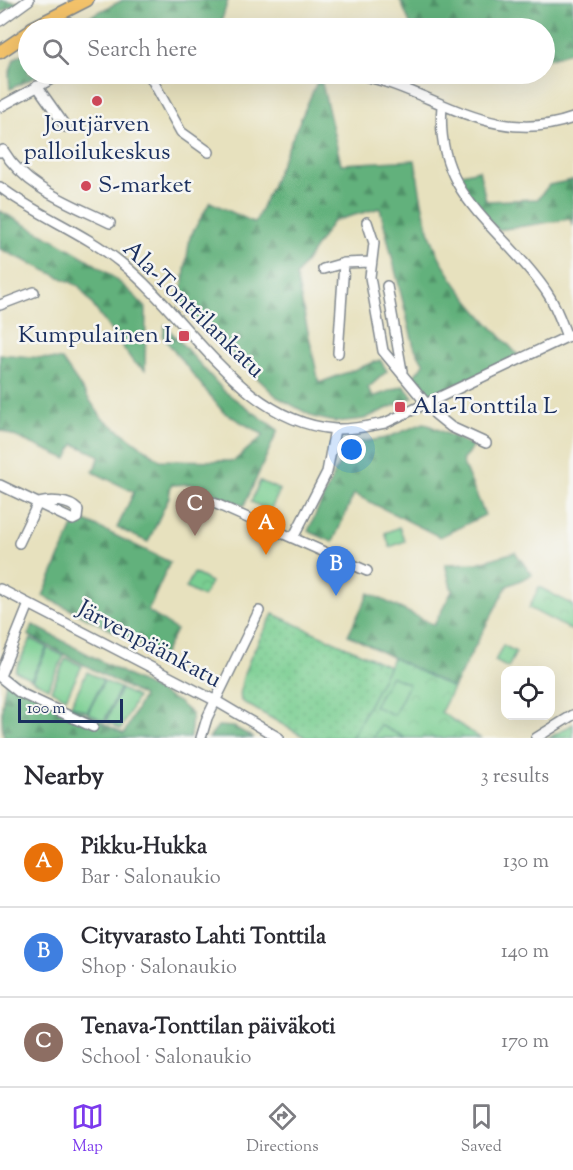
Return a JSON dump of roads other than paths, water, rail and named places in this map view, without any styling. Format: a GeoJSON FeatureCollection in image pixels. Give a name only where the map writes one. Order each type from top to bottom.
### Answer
{"type":"FeatureCollection","features":[{"type":"Feature","properties":{"kind":"main road"},"geometry":{"type":"LineString","coordinates":[[53,18],[87,0]]}},
{"type":"Feature","properties":{"kind":"main road"},"geometry":{"type":"LineString","coordinates":[[0,44],[18,36]]}},
{"type":"Feature","properties":{"kind":"main road"},"geometry":{"type":"LineString","coordinates":[[0,52],[18,39]]}},
{"type":"Feature","properties":{"kind":"street"},"geometry":{"type":"LineString","coordinates":[[0,21],[29,0]]}},
{"type":"Feature","properties":{"kind":"street"},"geometry":{"type":"LineString","coordinates":[[0,107],[41,84]]}},
{"type":"Feature","properties":{"kind":"street"},"geometry":{"type":"LineString","coordinates":[[155,84],[181,132],[209,152]]}},
{"type":"Feature","properties":{"kind":"street"},"geometry":{"type":"LineString","coordinates":[[388,84],[486,123],[524,127],[551,126],[573,118]]}},
{"type":"Feature","properties":{"kind":"street"},"geometry":{"type":"LineString","coordinates":[[37,86],[66,127]]}},
{"type":"Feature","properties":{"kind":"street"},"geometry":{"type":"LineString","coordinates":[[442,106],[446,161],[458,189],[546,291],[570,335]]}},
{"type":"Feature","properties":{"kind":"street"},"geometry":{"type":"LineString","coordinates":[[0,152],[3,150],[14,168],[33,183],[110,223]]}},
{"type":"Feature","properties":{"kind":"street","name":"Ala-Tonttilankatu"},"geometry":{"type":"LineString","coordinates":[[0,187],[26,206],[93,243],[120,261],[149,287],[244,390],[290,417],[334,429],[357,429],[385,423],[570,335]]}},
{"type":"Feature","properties":{"kind":"street"},"geometry":{"type":"LineString","coordinates":[[367,222],[374,243],[370,277],[383,351],[427,404],[451,427],[486,443]]}},
{"type":"Feature","properties":{"kind":"street"},"geometry":{"type":"LineString","coordinates":[[323,269],[344,263],[371,262]]}},
{"type":"Feature","properties":{"kind":"street"},"geometry":{"type":"LineString","coordinates":[[338,353],[344,263]]}},
{"type":"Feature","properties":{"kind":"street"},"geometry":{"type":"LineString","coordinates":[[387,286],[402,374]]}},
{"type":"Feature","properties":{"kind":"street"},"geometry":{"type":"LineString","coordinates":[[0,305],[34,292]]}},
{"type":"Feature","properties":{"kind":"street"},"geometry":{"type":"LineString","coordinates":[[293,538],[327,472],[334,429]]}},
{"type":"Feature","properties":{"kind":"street"},"geometry":{"type":"LineString","coordinates":[[0,485],[38,503],[19,543]]}},
{"type":"Feature","properties":{"kind":"street"},"geometry":{"type":"LineString","coordinates":[[196,495],[367,572]]}},
{"type":"Feature","properties":{"kind":"street","name":"Järvenpäänkatu"},"geometry":{"type":"LineString","coordinates":[[0,589],[216,701],[279,738]]}},
{"type":"Feature","properties":{"kind":"street"},"geometry":{"type":"LineString","coordinates":[[29,604],[1,665],[0,676],[20,693],[93,727]]}},
{"type":"Feature","properties":{"kind":"street"},"geometry":{"type":"LineString","coordinates":[[201,738],[259,610]]}},
{"type":"Feature","properties":{"kind":"street"},"geometry":{"type":"LineString","coordinates":[[536,738],[573,715]]}},
{"type":"Feature","properties":{"kind":"place","name":"Joutjärven palloilukeskus"},"geometry":{"type":"Point","coordinates":[97,101]}},
{"type":"Feature","properties":{"kind":"place","name":"S-market"},"geometry":{"type":"Point","coordinates":[86,186]}},
{"type":"Feature","properties":{"kind":"place","name":"Kumpulainen I"},"geometry":{"type":"Point","coordinates":[184,336]}},
{"type":"Feature","properties":{"kind":"place","name":"Ala-Tonttila L"},"geometry":{"type":"Point","coordinates":[400,407]}},
{"type":"Feature","properties":{"kind":"place","name":"Tenava-Tonttilan päiväkoti"},"geometry":{"type":"Point","coordinates":[195,536]}},
{"type":"Feature","properties":{"kind":"place","name":"Pikku-Hukka"},"geometry":{"type":"Point","coordinates":[266,555]}},
{"type":"Feature","properties":{"kind":"place","name":"Cityvarasto Lahti Tonttila"},"geometry":{"type":"Point","coordinates":[336,596]}}]}
